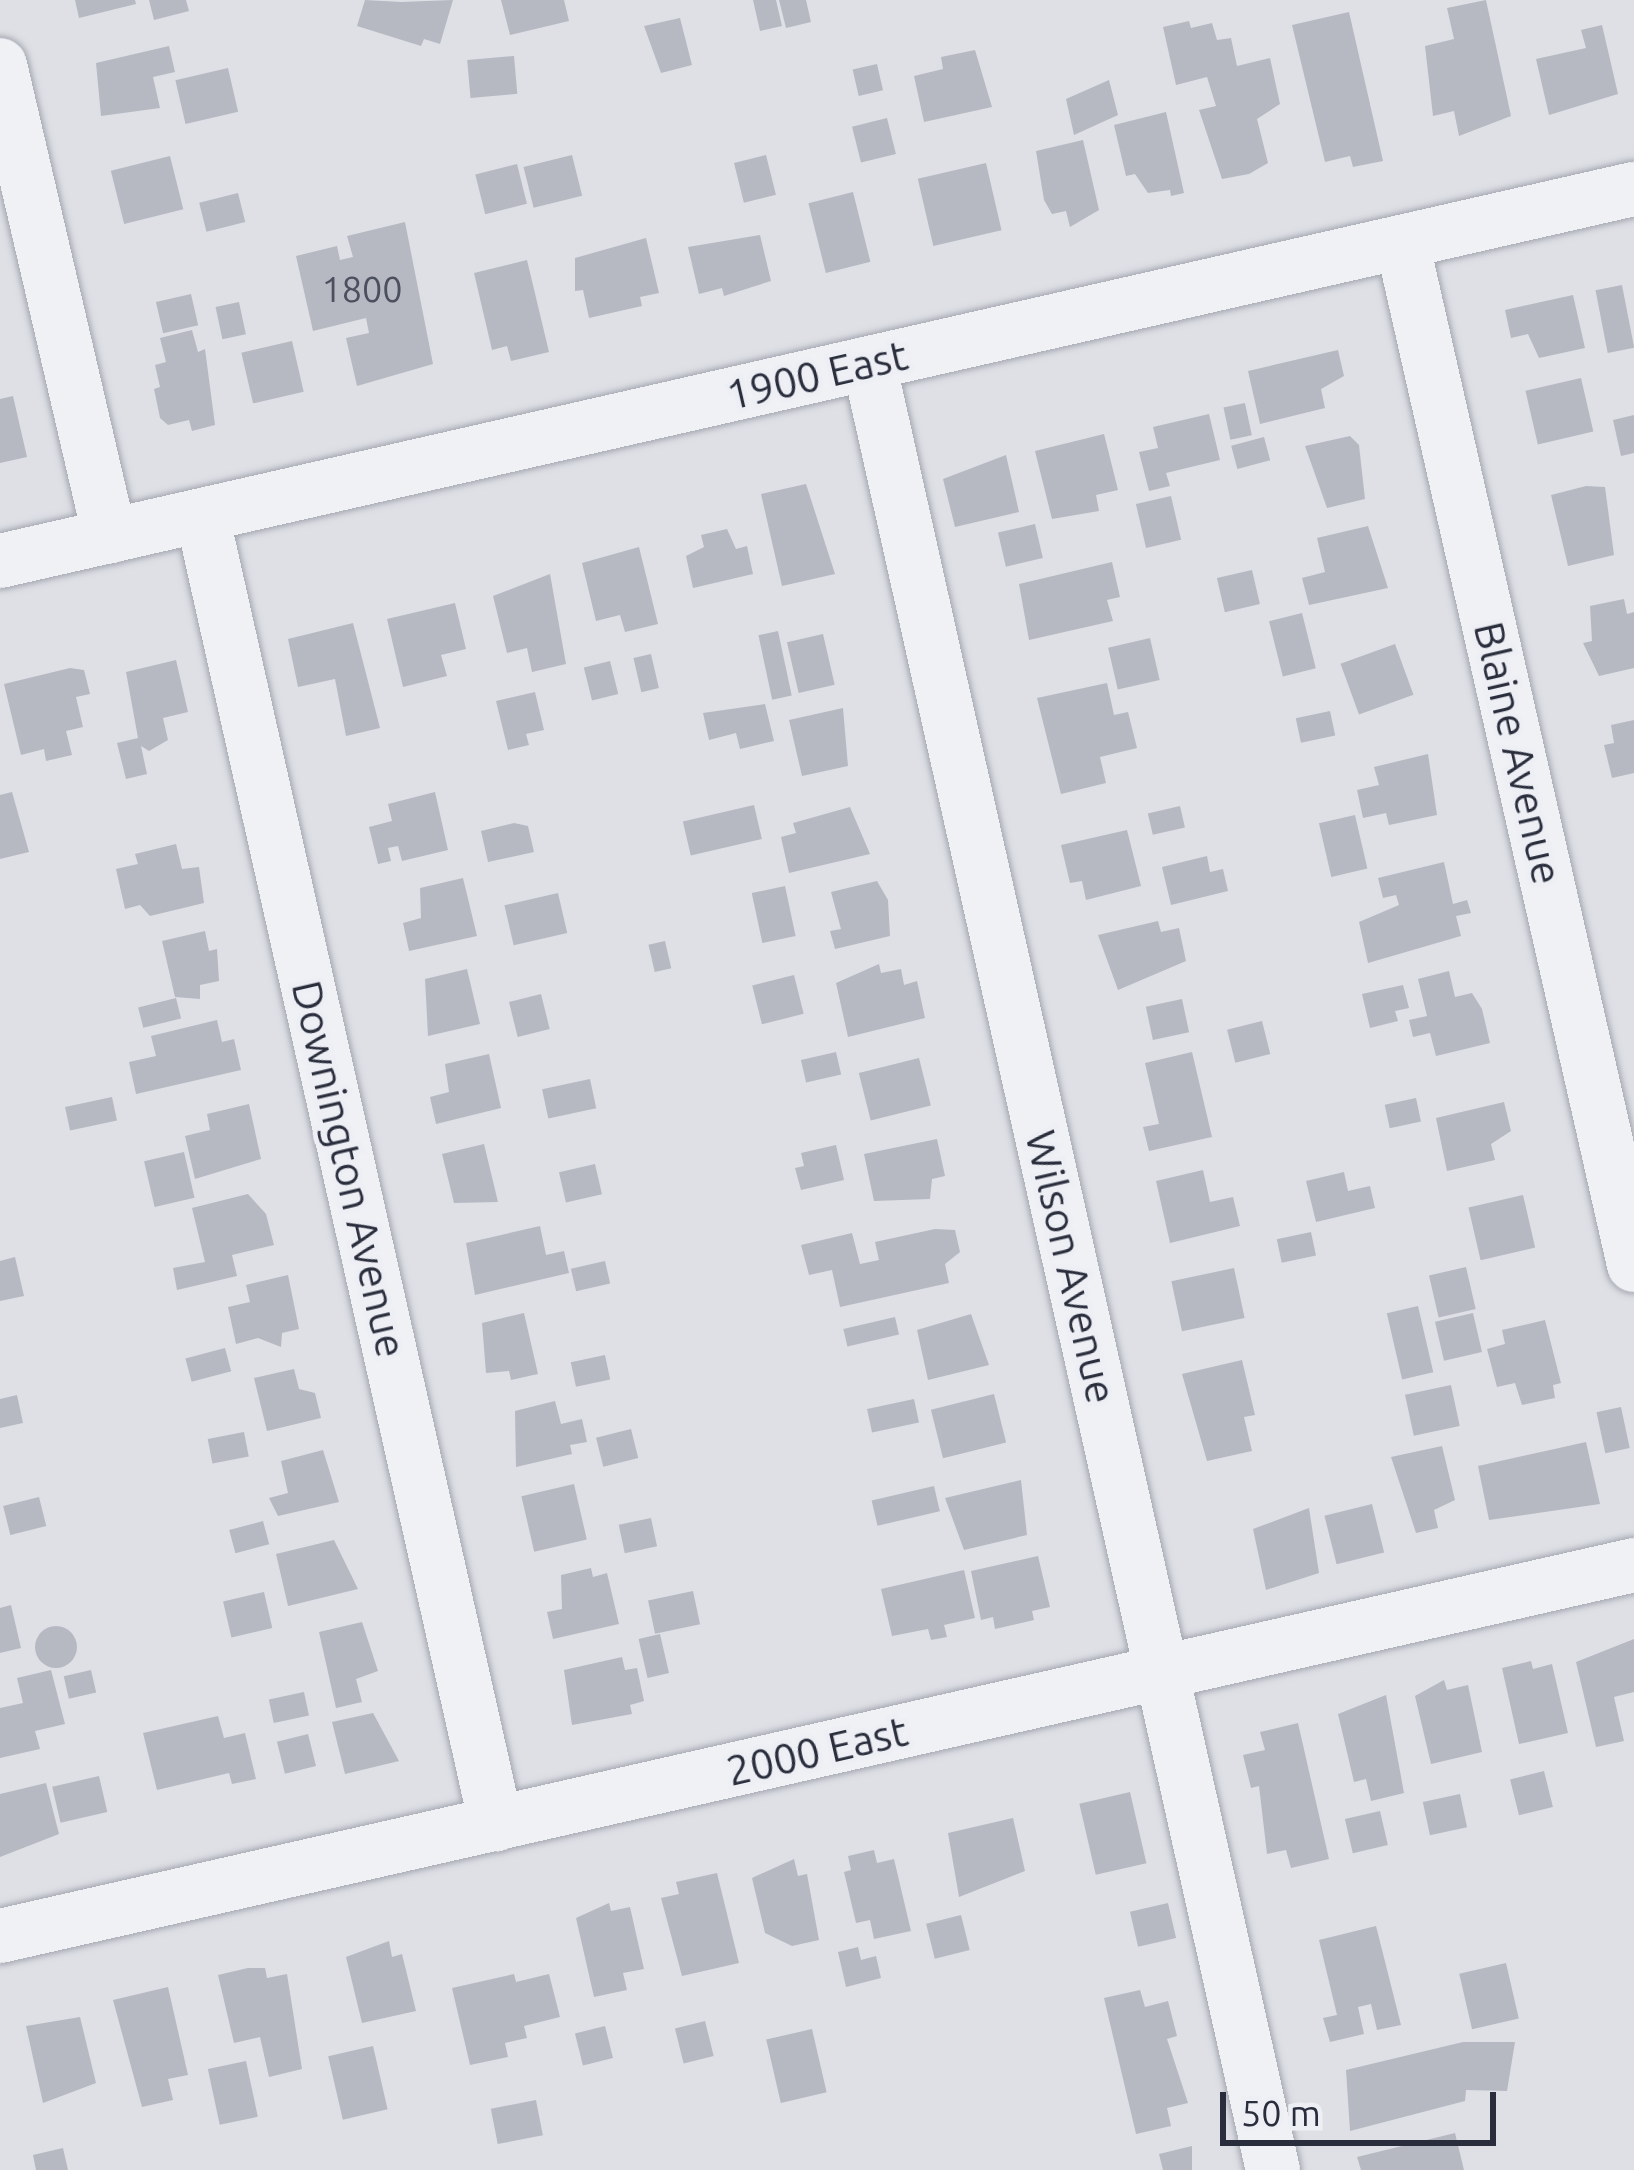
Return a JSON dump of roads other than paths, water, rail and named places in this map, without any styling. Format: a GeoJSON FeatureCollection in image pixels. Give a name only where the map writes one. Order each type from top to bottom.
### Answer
{"type":"FeatureCollection","features":[{"type":"Feature","properties":{"kind":"street"},"geometry":{"type":"LineString","coordinates":[[0,64],[110,536]]}},
{"type":"Feature","properties":{"kind":"street","name":"1900 East"},"geometry":{"type":"LineString","coordinates":[[0,561],[1634,190]]}},
{"type":"Feature","properties":{"kind":"street","name":"Blaine Avenue"},"geometry":{"type":"LineString","coordinates":[[1402,242],[1634,1265]]}},
{"type":"Feature","properties":{"kind":"street","name":"Wilson Avenue"},"geometry":{"type":"LineString","coordinates":[[869,363],[1273,2170]]}},
{"type":"Feature","properties":{"kind":"street","name":"Downington Avenue"},"geometry":{"type":"LineString","coordinates":[[202,515],[496,1824]]}},
{"type":"Feature","properties":{"kind":"street","name":"2000 East"},"geometry":{"type":"LineString","coordinates":[[0,1936],[1634,1565]]}}]}
